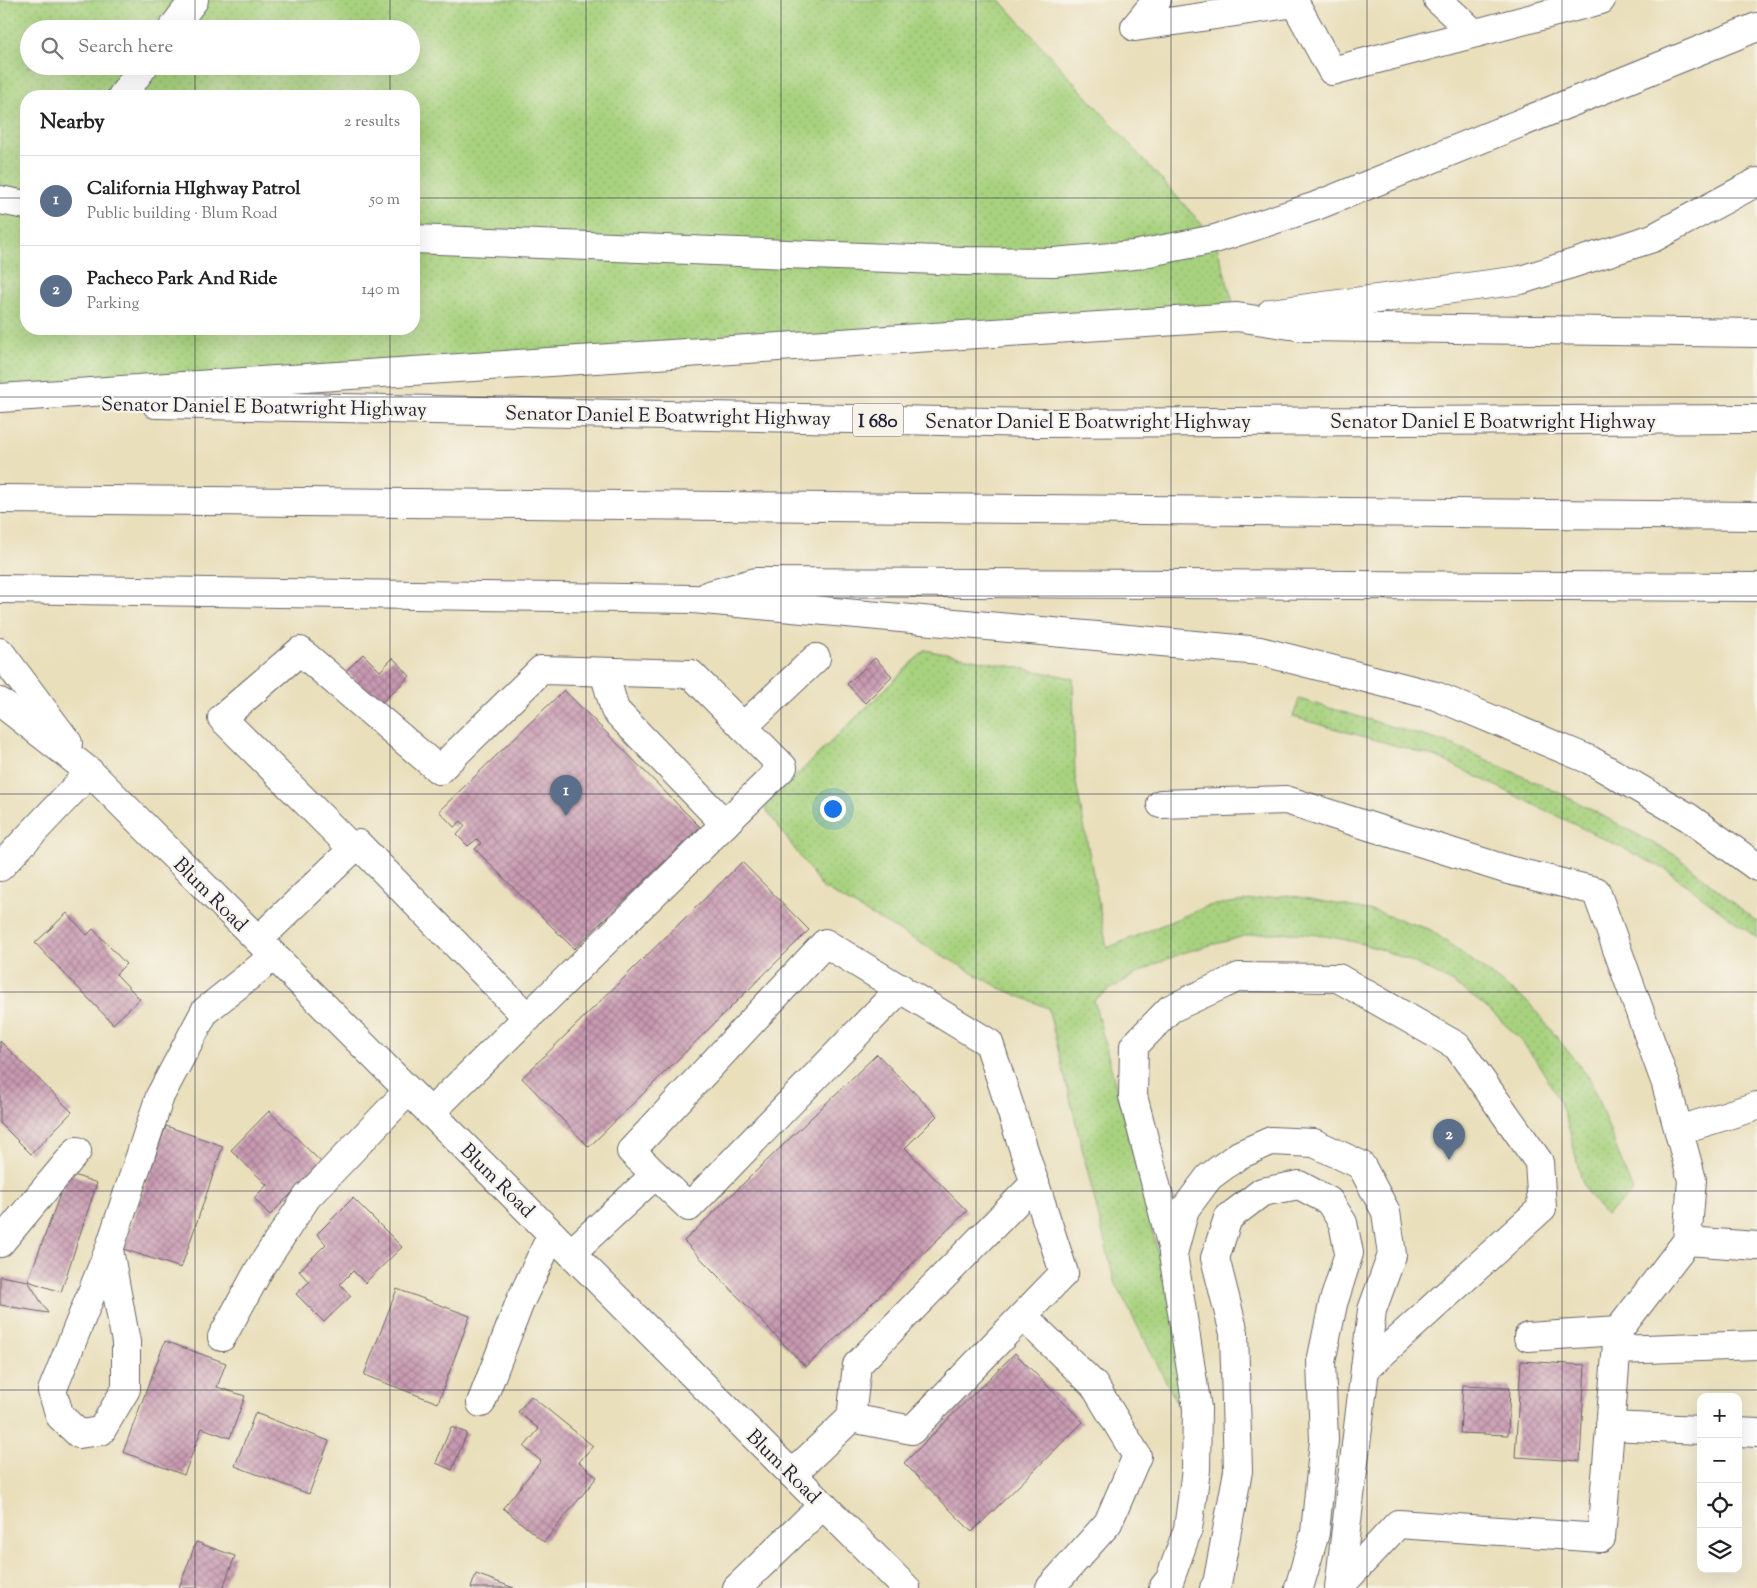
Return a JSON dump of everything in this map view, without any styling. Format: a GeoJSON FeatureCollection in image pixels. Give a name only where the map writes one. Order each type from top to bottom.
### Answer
{"type":"FeatureCollection","features":[{"type":"Feature","properties":{"kind":"main road"},"geometry":{"type":"LineString","coordinates":[[179,20],[194,0]]}},
{"type":"Feature","properties":{"kind":"main road"},"geometry":{"type":"LineString","coordinates":[[1157,0],[1135,27],[1295,3],[1332,71],[1601,0]]}},
{"type":"Feature","properties":{"kind":"main road"},"geometry":{"type":"LineString","coordinates":[[1438,0],[1474,33]]}},
{"type":"Feature","properties":{"kind":"main road"},"geometry":{"type":"LineString","coordinates":[[420,239],[963,261],[1054,262],[1134,255],[1215,239],[1316,206],[1757,27]]}},
{"type":"Feature","properties":{"kind":"main road"},"geometry":{"type":"LineString","coordinates":[[126,90],[137,75]]}},
{"type":"Feature","properties":{"kind":"main road"},"geometry":{"type":"LineString","coordinates":[[0,399],[1237,317],[1522,280],[1653,238],[1757,182]]}},
{"type":"Feature","properties":{"kind":"main road"},"geometry":{"type":"LineString","coordinates":[[0,200],[20,204]]}},
{"type":"Feature","properties":{"kind":"main road"},"geometry":{"type":"LineString","coordinates":[[1237,317],[1304,327],[1757,333]]}},
{"type":"Feature","properties":{"kind":"main road","name":"Senator Daniel E Boatwright Highway"},"geometry":{"type":"LineString","coordinates":[[0,399],[1036,423],[1757,419]]}},
{"type":"Feature","properties":{"kind":"main road"},"geometry":{"type":"LineString","coordinates":[[0,499],[1757,516]]}},
{"type":"Feature","properties":{"kind":"main road"},"geometry":{"type":"LineString","coordinates":[[694,599],[756,582],[1757,587]]}},
{"type":"Feature","properties":{"kind":"main road"},"geometry":{"type":"LineString","coordinates":[[0,589],[694,599],[1260,651],[1436,696],[1590,760],[1688,816],[1757,867]]}},
{"type":"Feature","properties":{"kind":"main road"},"geometry":{"type":"LineString","coordinates":[[353,849],[222,718],[300,651],[439,770],[541,670],[691,674],[783,767],[430,1113]]}},
{"type":"Feature","properties":{"kind":"main road","name":"Blum Road"},"geometry":{"type":"LineString","coordinates":[[0,652],[90,772]]}},
{"type":"Feature","properties":{"kind":"main road"},"geometry":{"type":"LineString","coordinates":[[743,727],[816,658]]}},
{"type":"Feature","properties":{"kind":"main road"},"geometry":{"type":"LineString","coordinates":[[604,672],[615,710],[725,824]]}},
{"type":"Feature","properties":{"kind":"main road","name":"Blum Road"},"geometry":{"type":"LineString","coordinates":[[0,702],[90,772],[906,1588]]}},
{"type":"Feature","properties":{"kind":"main road"},"geometry":{"type":"LineString","coordinates":[[0,867],[90,772]]}},
{"type":"Feature","properties":{"kind":"main road"},"geometry":{"type":"LineString","coordinates":[[1161,804],[1286,800],[1508,870],[1596,891],[1666,1084],[1692,1180],[1688,1241],[1617,1340],[1601,1538],[1398,1524],[1340,1587]]}},
{"type":"Feature","properties":{"kind":"main road"},"geometry":{"type":"LineString","coordinates":[[109,1250],[126,1342],[126,1389],[101,1431],[79,1434],[60,1416],[52,1391],[109,1250],[160,1096],[205,1011],[266,948],[358,844],[528,1018]]}},
{"type":"Feature","properties":{"kind":"main road"},"geometry":{"type":"LineString","coordinates":[[851,1418],[912,1430],[1064,1273],[989,1043],[901,988],[825,943],[631,1151],[689,1207],[901,988]]}},
{"type":"Feature","properties":{"kind":"main road"},"geometry":{"type":"LineString","coordinates":[[1163,1588],[1170,1578],[1188,1529],[1196,1470],[1197,1408],[1173,1254],[1133,1096],[1134,1046],[1170,1009],[1239,977],[1338,978],[1457,1046],[1539,1162],[1542,1208],[1365,1369]]}},
{"type":"Feature","properties":{"kind":"main road"},"geometry":{"type":"LineString","coordinates":[[222,1337],[259,1270],[307,1197],[408,1091]]}},
{"type":"Feature","properties":{"kind":"main road"},"geometry":{"type":"LineString","coordinates":[[1679,1130],[1757,1106]]}},
{"type":"Feature","properties":{"kind":"main road"},"geometry":{"type":"LineString","coordinates":[[1173,1254],[1185,1210],[1209,1177],[1239,1155],[1271,1141],[1314,1143],[1361,1166],[1386,1212],[1392,1255],[1372,1310],[1340,1587]]}},
{"type":"Feature","properties":{"kind":"main road"},"geometry":{"type":"LineString","coordinates":[[0,1243],[77,1151]]}},
{"type":"Feature","properties":{"kind":"main road"},"geometry":{"type":"LineString","coordinates":[[481,1403],[520,1302],[562,1244],[655,1175]]}},
{"type":"Feature","properties":{"kind":"main road"},"geometry":{"type":"LineString","coordinates":[[792,1474],[851,1418],[857,1365],[1035,1183]]}},
{"type":"Feature","properties":{"kind":"main road"},"geometry":{"type":"LineString","coordinates":[[1214,1588],[1217,1584],[1238,1471],[1234,1333],[1215,1258],[1228,1218],[1262,1192],[1299,1185],[1329,1201],[1343,1223],[1349,1253],[1334,1304],[1321,1362],[1324,1440],[1315,1533],[1299,1588]]}},
{"type":"Feature","properties":{"kind":"main road"},"geometry":{"type":"LineString","coordinates":[[1688,1241],[1757,1246]]}},
{"type":"Feature","properties":{"kind":"main road"},"geometry":{"type":"LineString","coordinates":[[1022,1316],[1094,1385],[1137,1456],[1108,1523],[1050,1588]]}},
{"type":"Feature","properties":{"kind":"main road"},"geometry":{"type":"LineString","coordinates":[[1528,1337],[1757,1345]]}},
{"type":"Feature","properties":{"kind":"main road"},"geometry":{"type":"LineString","coordinates":[[1610,1426],[1697,1430]]}},
{"type":"Feature","properties":{"kind":"main road"},"geometry":{"type":"LineString","coordinates":[[1742,1432],[1757,1433]]}},
{"type":"Feature","properties":{"kind":"main road"},"geometry":{"type":"LineString","coordinates":[[737,1588],[823,1505]]}},
{"type":"Feature","properties":{"kind":"green space"},"geometry":{"type":"Polygon","coordinates":[[[0,0],[1000,0],[1215,239],[1237,317],[0,398],[0,0]]]}},
{"type":"Feature","properties":{"kind":"green space"},"geometry":{"type":"Polygon","coordinates":[[[925,650],[1073,678],[1075,777],[1107,948],[1208,906],[1288,895],[1374,911],[1431,930],[1530,1004],[1590,1079],[1633,1192],[1606,1215],[1585,1188],[1563,1112],[1539,1065],[1514,1034],[1485,1006],[1451,983],[1415,963],[1376,948],[1336,938],[1296,933],[1244,936],[1187,952],[1156,964],[1094,1000],[1177,1329],[1182,1413],[1114,1280],[1048,1008],[1000,988],[823,888],[764,807],[925,650]]]}},
{"type":"Feature","properties":{"kind":"green space"},"geometry":{"type":"Polygon","coordinates":[[[1299,699],[1454,745],[1566,796],[1677,856],[1757,922],[1757,938],[1665,869],[1437,757],[1293,717],[1299,699]]]}},
{"type":"Feature","properties":{"kind":"building"},"geometry":{"type":"Polygon","coordinates":[[[363,654],[380,671],[393,658],[410,676],[379,705],[346,671],[363,654]]]}},
{"type":"Feature","properties":{"kind":"building"},"geometry":{"type":"Polygon","coordinates":[[[875,658],[892,676],[865,703],[847,684],[875,658]]]}},
{"type":"Feature","properties":{"kind":"building"},"geometry":{"type":"Polygon","coordinates":[[[564,690],[700,827],[574,949],[475,849],[481,843],[477,839],[468,846],[457,835],[465,826],[461,821],[454,827],[439,811],[564,690]]]}},
{"type":"Feature","properties":{"kind":"building"},"geometry":{"type":"Polygon","coordinates":[[[742,862],[809,930],[589,1147],[522,1078],[742,862]]]}},
{"type":"Feature","properties":{"kind":"building"},"geometry":{"type":"Polygon","coordinates":[[[67,913],[87,935],[93,929],[126,964],[116,974],[140,999],[113,1024],[35,943],[67,913]]]}},
{"type":"Feature","properties":{"kind":"building"},"geometry":{"type":"Polygon","coordinates":[[[0,1041],[72,1112],[31,1154],[0,1123],[0,1041]]]}},
{"type":"Feature","properties":{"kind":"building"},"geometry":{"type":"Polygon","coordinates":[[[877,1054],[937,1116],[905,1148],[967,1211],[806,1367],[684,1241],[877,1054]]]}},
{"type":"Feature","properties":{"kind":"building"},"geometry":{"type":"Polygon","coordinates":[[[269,1111],[322,1163],[270,1215],[254,1198],[267,1185],[231,1150],[269,1111]]]}},
{"type":"Feature","properties":{"kind":"building"},"geometry":{"type":"Polygon","coordinates":[[[166,1126],[223,1146],[181,1268],[123,1249],[166,1126]]]}},
{"type":"Feature","properties":{"kind":"building"},"geometry":{"type":"Polygon","coordinates":[[[68,1173],[97,1183],[61,1292],[28,1281],[68,1173]]]}},
{"type":"Feature","properties":{"kind":"building"},"geometry":{"type":"Polygon","coordinates":[[[353,1198],[402,1247],[365,1283],[353,1271],[340,1284],[351,1296],[324,1322],[296,1294],[309,1282],[299,1271],[326,1244],[317,1234],[353,1198]]]}},
{"type":"Feature","properties":{"kind":"building"},"geometry":{"type":"Polygon","coordinates":[[[0,1276],[28,1281],[48,1313],[0,1305],[0,1276]]]}},
{"type":"Feature","properties":{"kind":"building"},"geometry":{"type":"Polygon","coordinates":[[[397,1289],[470,1316],[438,1403],[364,1375],[397,1289]]]}},
{"type":"Feature","properties":{"kind":"building"},"geometry":{"type":"Polygon","coordinates":[[[165,1341],[226,1363],[217,1387],[245,1396],[230,1438],[202,1428],[184,1475],[123,1452],[165,1341]]]}},
{"type":"Feature","properties":{"kind":"building"},"geometry":{"type":"Polygon","coordinates":[[[1015,1353],[1083,1422],[972,1532],[904,1463],[1015,1353]]]}},
{"type":"Feature","properties":{"kind":"building"},"geometry":{"type":"Polygon","coordinates":[[[1521,1361],[1585,1365],[1580,1461],[1515,1457],[1521,1361]]]}},
{"type":"Feature","properties":{"kind":"building"},"geometry":{"type":"Polygon","coordinates":[[[1463,1385],[1510,1387],[1508,1435],[1460,1433],[1463,1385]]]}},
{"type":"Feature","properties":{"kind":"building"},"geometry":{"type":"Polygon","coordinates":[[[531,1396],[593,1446],[579,1462],[597,1477],[544,1542],[503,1508],[541,1461],[524,1447],[539,1429],[518,1412],[531,1396]]]}},
{"type":"Feature","properties":{"kind":"building"},"geometry":{"type":"Polygon","coordinates":[[[255,1413],[329,1441],[309,1494],[235,1466],[255,1413]]]}},
{"type":"Feature","properties":{"kind":"building"},"geometry":{"type":"Polygon","coordinates":[[[451,1427],[467,1433],[452,1470],[436,1463],[451,1427]]]}},
{"type":"Feature","properties":{"kind":"building"},"geometry":{"type":"Polygon","coordinates":[[[196,1542],[235,1556],[223,1588],[179,1588],[196,1542]]]}},
{"type":"Feature","properties":{"kind":"building"},"geometry":{"type":"Polygon","coordinates":[[[476,1574],[514,1588],[471,1588],[476,1574]]]}},
{"type":"Feature","properties":{"kind":"place","name":"California HIghway Patrol"},"geometry":{"type":"Point","coordinates":[566,816]}},
{"type":"Feature","properties":{"kind":"place","name":"Pacheco Park And Ride"},"geometry":{"type":"Point","coordinates":[1449,1160]}}]}
